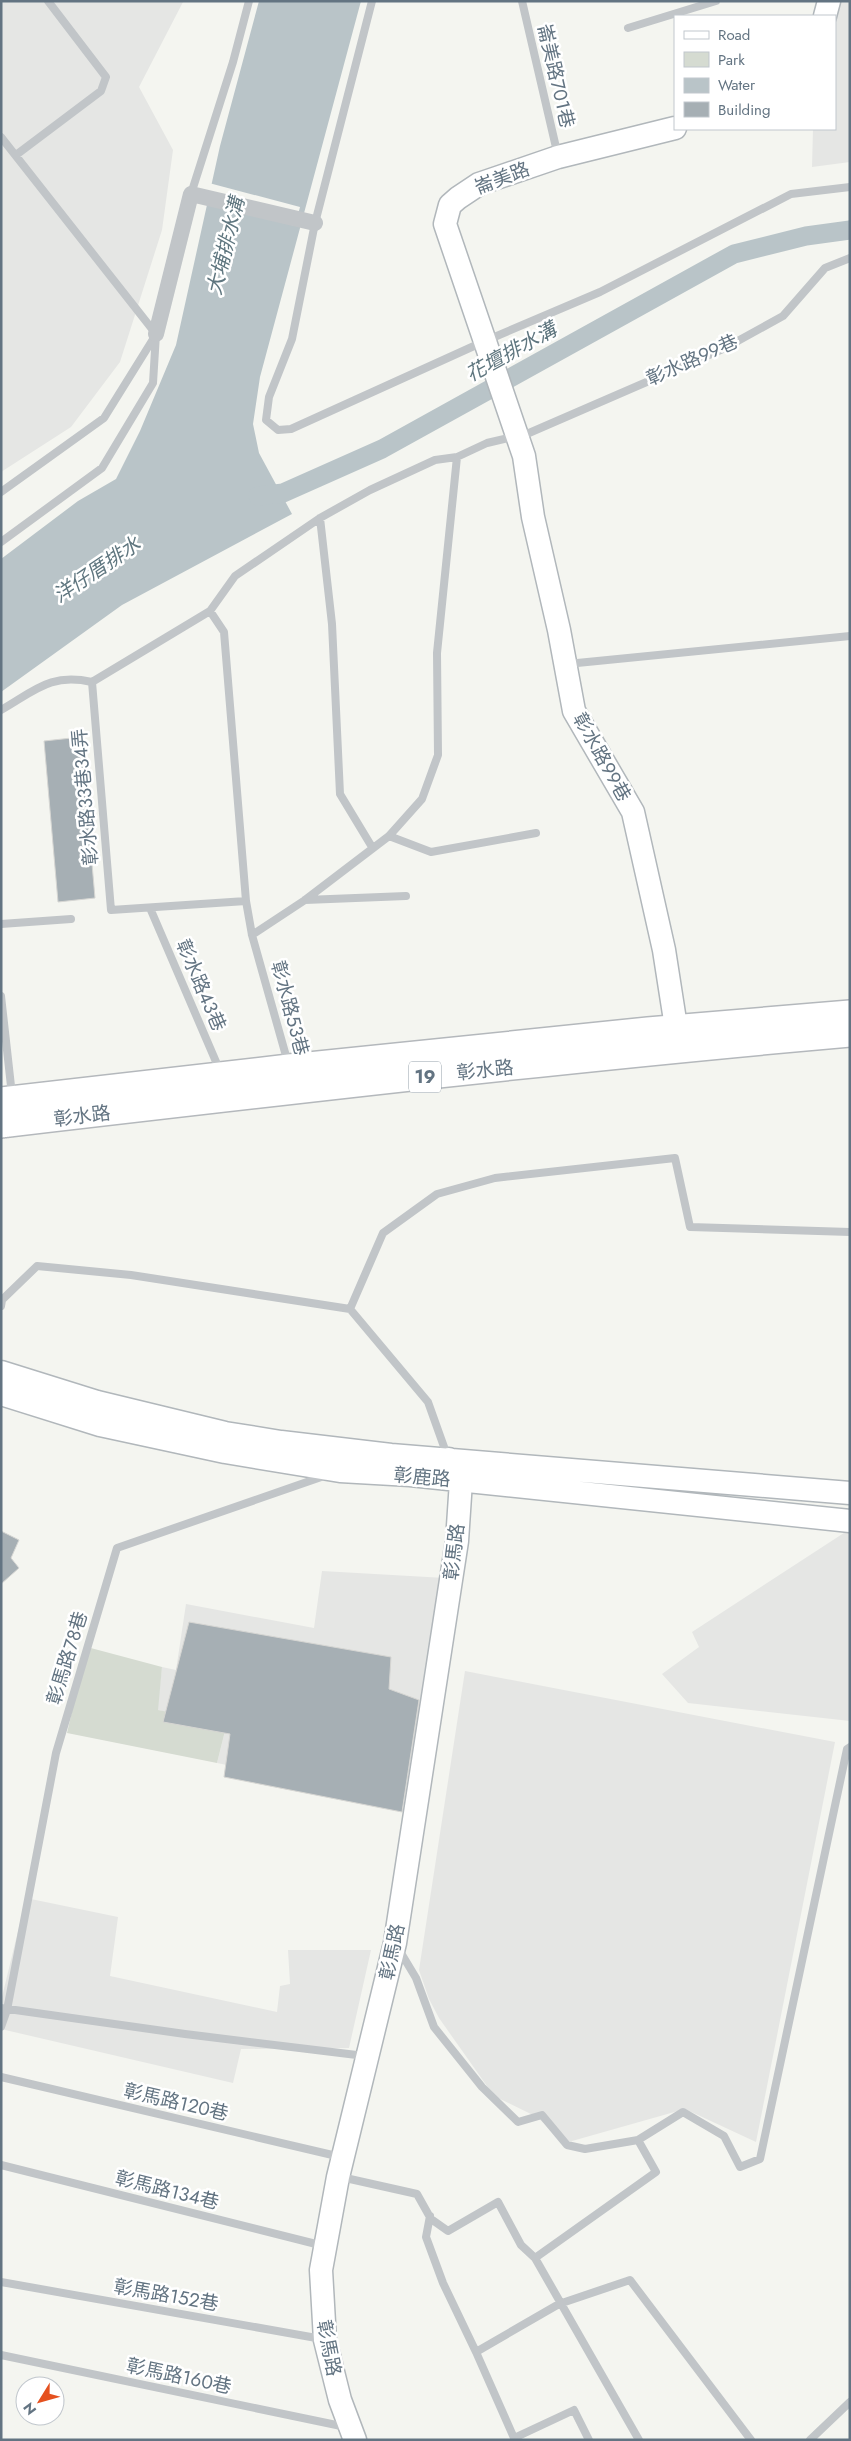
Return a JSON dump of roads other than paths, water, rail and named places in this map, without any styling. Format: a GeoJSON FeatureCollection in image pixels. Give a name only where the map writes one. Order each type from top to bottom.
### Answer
{"type":"FeatureCollection","features":[{"type":"Feature","properties":{"kind":"main road","name":"彰水路"},"geometry":{"type":"LineString","coordinates":[[3,1128],[292,1079],[678,1038],[850,1013]]}},
{"type":"Feature","properties":{"kind":"main road","name":"彰水路"},"geometry":{"type":"LineString","coordinates":[[678,1038],[850,1034]]}},
{"type":"Feature","properties":{"kind":"main road","name":"彰水路"},"geometry":{"type":"LineString","coordinates":[[7,1100],[222,1075],[292,1079]]}},
{"type":"Feature","properties":{"kind":"street"},"geometry":{"type":"LineString","coordinates":[[825,15],[829,1]]}},
{"type":"Feature","properties":{"kind":"street","name":"崙美路"},"geometry":{"type":"LineString","coordinates":[[515,431],[498,376],[445,224],[447,212],[458,198],[479,184],[558,158],[674,128]]}},
{"type":"Feature","properties":{"kind":"street"},"geometry":{"type":"LineString","coordinates":[[156,334],[191,194],[310,222]]}},
{"type":"Feature","properties":{"kind":"street","name":"彰水路99巷"},"geometry":{"type":"LineString","coordinates":[[515,431],[524,456],[532,517],[574,711],[632,812],[664,950],[678,1038]]}},
{"type":"Feature","properties":{"kind":"street"},"geometry":{"type":"LineString","coordinates":[[3,1128],[7,1100]]}},
{"type":"Feature","properties":{"kind":"street","name":"彰鹿路"},"geometry":{"type":"LineString","coordinates":[[1,1372],[96,1402],[225,1433],[322,1447],[850,1493]]}},
{"type":"Feature","properties":{"kind":"street","name":"彰鹿路"},"geometry":{"type":"LineString","coordinates":[[1,1394],[100,1426],[225,1452],[340,1470],[850,1521]]}},
{"type":"Feature","properties":{"kind":"street"},"geometry":{"type":"LineString","coordinates":[[449,1459],[461,1481]]}},
{"type":"Feature","properties":{"kind":"street","name":"彰馬路"},"geometry":{"type":"LineString","coordinates":[[353,2434],[325,2340],[321,2292],[325,2246],[340,2167],[395,1943],[457,1541],[461,1481]]}},
{"type":"Feature","properties":{"kind":"street"},"geometry":{"type":"LineString","coordinates":[[747,1511],[749,1484]]}},
{"type":"Feature","properties":{"kind":"lane"},"geometry":{"type":"LineString","coordinates":[[16,155],[101,91],[106,77],[48,1]]}},
{"type":"Feature","properties":{"kind":"lane"},"geometry":{"type":"LineString","coordinates":[[191,194],[233,62],[249,1]]}},
{"type":"Feature","properties":{"kind":"lane"},"geometry":{"type":"LineString","coordinates":[[372,1],[310,222],[292,339],[268,397],[266,420],[278,430],[291,429],[485,341],[600,292],[792,194],[850,187]]}},
{"type":"Feature","properties":{"kind":"lane","name":"崙美路701巷"},"geometry":{"type":"LineString","coordinates":[[522,1],[558,158]]}},
{"type":"Feature","properties":{"kind":"lane"},"geometry":{"type":"LineString","coordinates":[[628,28],[716,1]]}},
{"type":"Feature","properties":{"kind":"lane"},"geometry":{"type":"LineString","coordinates":[[1,137],[156,334],[153,383],[102,468],[1,542]]}},
{"type":"Feature","properties":{"kind":"lane","name":"彰水路99巷"},"geometry":{"type":"LineString","coordinates":[[320,518],[370,490],[435,460],[457,457],[515,431],[529,433],[725,348],[783,316],[825,268],[850,258]]}},
{"type":"Feature","properties":{"kind":"lane"},"geometry":{"type":"LineString","coordinates":[[1,492],[104,418],[156,334]]}},
{"type":"Feature","properties":{"kind":"lane"},"geometry":{"type":"LineString","coordinates":[[252,935],[305,900],[372,847],[389,836],[422,799],[438,754],[437,652],[457,457]]}},
{"type":"Feature","properties":{"kind":"lane"},"geometry":{"type":"LineString","coordinates":[[1,710],[49,681],[72,678],[92,682],[210,611],[235,576],[320,518],[332,624],[340,794],[372,847]]}},
{"type":"Feature","properties":{"kind":"lane","name":"彰水路53巷"},"geometry":{"type":"LineString","coordinates":[[210,611],[224,632],[246,900],[252,935],[292,1079]]}},
{"type":"Feature","properties":{"kind":"lane"},"geometry":{"type":"LineString","coordinates":[[565,664],[850,636]]}},
{"type":"Feature","properties":{"kind":"lane","name":"彰水路33巷34弄"},"geometry":{"type":"LineString","coordinates":[[92,682],[111,910],[150,908]]}},
{"type":"Feature","properties":{"kind":"lane"},"geometry":{"type":"LineString","coordinates":[[389,836],[431,852],[536,833]]}},
{"type":"Feature","properties":{"kind":"lane"},"geometry":{"type":"LineString","coordinates":[[305,900],[406,896]]}},
{"type":"Feature","properties":{"kind":"lane"},"geometry":{"type":"LineString","coordinates":[[150,908],[246,900]]}},
{"type":"Feature","properties":{"kind":"lane","name":"彰水路43巷"},"geometry":{"type":"LineString","coordinates":[[150,908],[222,1075]]}},
{"type":"Feature","properties":{"kind":"lane"},"geometry":{"type":"LineString","coordinates":[[1,924],[71,919]]}},
{"type":"Feature","properties":{"kind":"lane"},"geometry":{"type":"LineString","coordinates":[[1,996],[7,1100]]}},
{"type":"Feature","properties":{"kind":"lane"},"geometry":{"type":"LineString","coordinates":[[350,1309],[383,1232],[437,1194],[494,1178],[675,1158],[690,1227],[850,1232]]}},
{"type":"Feature","properties":{"kind":"lane"},"geometry":{"type":"LineString","coordinates":[[1,1306],[2,1300],[37,1266],[131,1275],[350,1309],[428,1402],[449,1459]]}},
{"type":"Feature","properties":{"kind":"lane","name":"彰馬路78巷"},"geometry":{"type":"LineString","coordinates":[[4,2009],[56,1753],[117,1548],[292,1489],[340,1470]]}},
{"type":"Feature","properties":{"kind":"lane"},"geometry":{"type":"LineString","coordinates":[[395,1943],[416,1978],[434,2027],[482,2087],[518,2122],[542,2115],[567,2145],[585,2149],[638,2140],[683,2112],[724,2136],[740,2167],[760,2159],[847,1749],[850,1747]]}},
{"type":"Feature","properties":{"kind":"lane"},"geometry":{"type":"LineString","coordinates":[[1,2026],[4,2009],[367,2056]]}},
{"type":"Feature","properties":{"kind":"lane","name":"彰馬路120巷"},"geometry":{"type":"LineString","coordinates":[[1,2077],[340,2167],[417,2194],[430,2216]]}},
{"type":"Feature","properties":{"kind":"lane"},"geometry":{"type":"LineString","coordinates":[[535,2258],[656,2172],[638,2140]]}},
{"type":"Feature","properties":{"kind":"lane","name":"彰馬路134巷"},"geometry":{"type":"LineString","coordinates":[[1,2165],[325,2246]]}},
{"type":"Feature","properties":{"kind":"lane"},"geometry":{"type":"LineString","coordinates":[[590,2440],[574,2410],[514,2438],[443,2284],[426,2237],[430,2216],[448,2231],[498,2202],[521,2246],[535,2258],[559,2304],[639,2440]]}},
{"type":"Feature","properties":{"kind":"lane"},"geometry":{"type":"LineString","coordinates":[[476,2352],[559,2304],[630,2280],[751,2440]]}},
{"type":"Feature","properties":{"kind":"lane","name":"彰馬路152巷"},"geometry":{"type":"LineString","coordinates":[[1,2282],[325,2340]]}},
{"type":"Feature","properties":{"kind":"lane","name":"彰馬路160巷"},"geometry":{"type":"LineString","coordinates":[[1,2355],[353,2434]]}},
{"type":"Feature","properties":{"kind":"lane"},"geometry":{"type":"LineString","coordinates":[[810,2440],[850,2402]]}},
{"type":"Feature","properties":{"kind":"water"},"geometry":{"type":"Polygon","coordinates":[[[259,1],[361,1],[260,377],[253,424],[259,453],[292,514],[122,605],[1,692],[1,559],[78,501],[116,479],[140,431],[176,345],[220,146],[259,1]]]}},
{"type":"Feature","properties":{"kind":"waterway","name":"花壇排水溝"},"geometry":{"type":"LineString","coordinates":[[258,496],[283,493],[382,449],[734,254],[806,236],[850,230]]}},
{"type":"Feature","properties":{"kind":"water label","name":"大埔排水溝"},"geometry":{"type":"Point","coordinates":[226,246]}},
{"type":"Feature","properties":{"kind":"water label","name":"洋仔厝排水"},"geometry":{"type":"Point","coordinates":[97,570]}}]}
